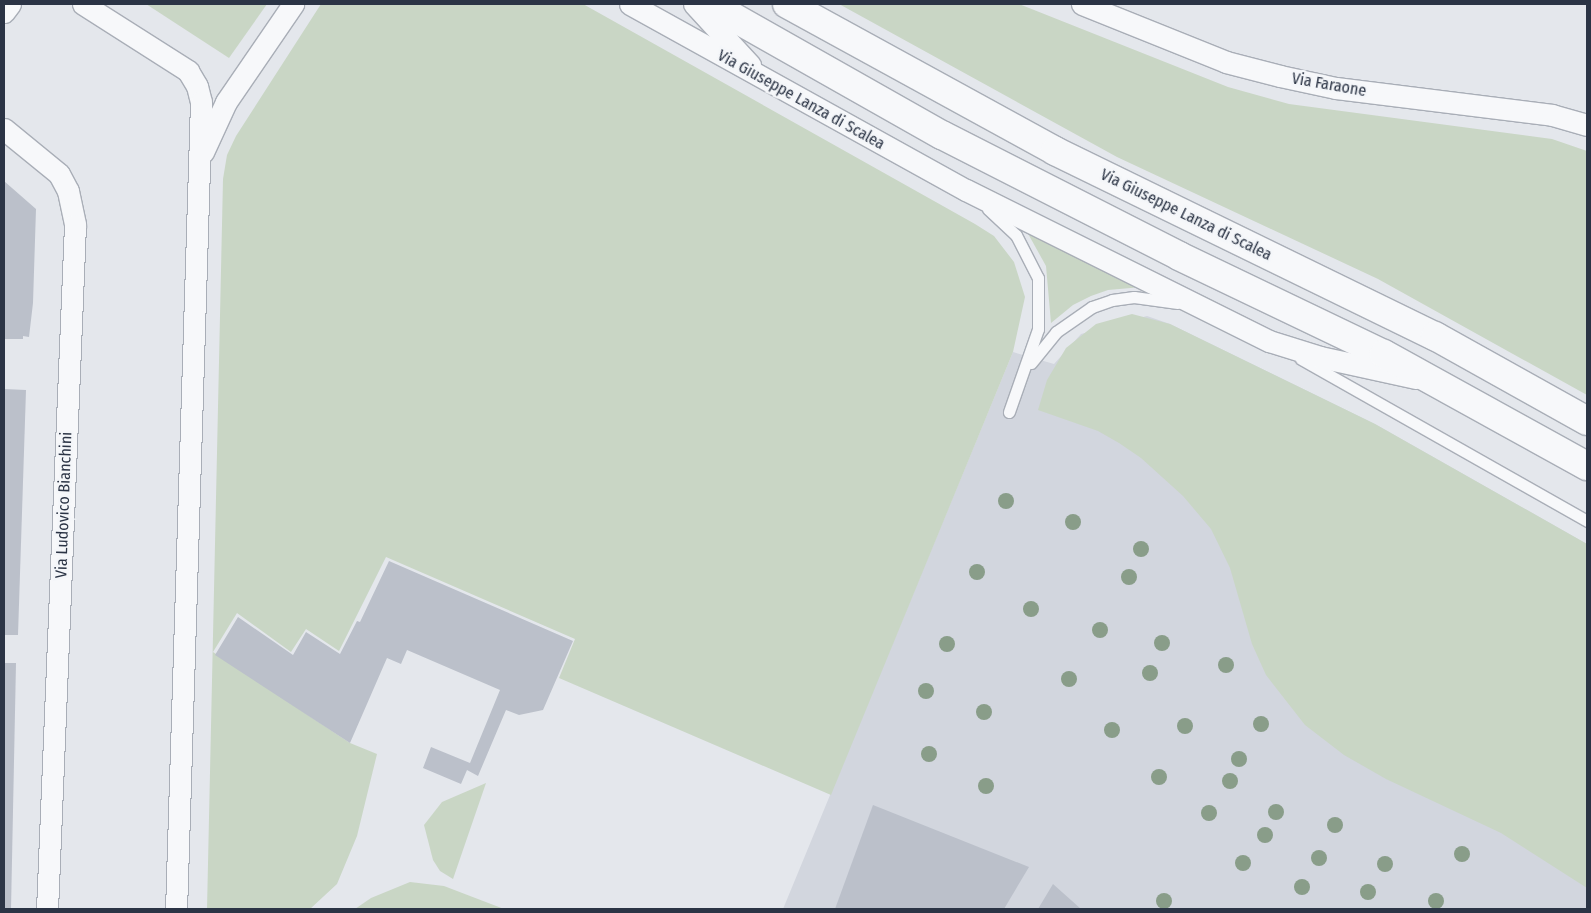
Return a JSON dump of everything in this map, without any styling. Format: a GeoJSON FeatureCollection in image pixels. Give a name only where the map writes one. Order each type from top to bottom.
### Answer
{"type":"FeatureCollection","features":[{"type":"Feature","properties":{"kind":"street"},"geometry":{"type":"LineString","coordinates":[[4,12],[10,4]]}},
{"type":"Feature","properties":{"kind":"street"},"geometry":{"type":"LineString","coordinates":[[83,4],[188,71],[197,86],[201,102],[176,909]]}},
{"type":"Feature","properties":{"kind":"street"},"geometry":{"type":"LineString","coordinates":[[199,162],[226,102],[293,4]]}},
{"type":"Feature","properties":{"kind":"street","name":"Via Giuseppe Lanza di Scalea"},"geometry":{"type":"LineString","coordinates":[[630,4],[966,190],[1269,341],[1320,357],[1443,384]]}},
{"type":"Feature","properties":{"kind":"street"},"geometry":{"type":"LineString","coordinates":[[694,4],[761,77]]}},
{"type":"Feature","properties":{"kind":"street","name":"Via Giuseppe Lanza di Scalea"},"geometry":{"type":"LineString","coordinates":[[710,4],[1040,186],[1443,384],[1587,466]]}},
{"type":"Feature","properties":{"kind":"street","name":"Via Giuseppe Lanza di Scalea"},"geometry":{"type":"LineString","coordinates":[[787,4],[1055,151],[1427,332],[1587,421]]}},
{"type":"Feature","properties":{"kind":"street","name":"Via Faraone"},"geometry":{"type":"LineString","coordinates":[[1082,4],[1226,62],[1280,76],[1336,88],[1552,115],[1587,125]]}},
{"type":"Feature","properties":{"kind":"street","name":"Via Ludovico Bianchini"},"geometry":{"type":"LineString","coordinates":[[4,129],[59,174],[68,191],[75,225],[47,909]]}},
{"type":"Feature","properties":{"kind":"lane"},"geometry":{"type":"LineString","coordinates":[[966,190],[1016,235],[1038,278],[1038,329],[1027,368],[1009,412]]}},
{"type":"Feature","properties":{"kind":"lane"},"geometry":{"type":"LineString","coordinates":[[1027,368],[1056,332],[1072,318],[1112,300],[1134,297],[1202,307]]}},
{"type":"Feature","properties":{"kind":"lane","name":"Via Giuseppe Lanza di Scalea"},"geometry":{"type":"LineString","coordinates":[[1269,341],[1587,521]]}},
{"type":"Feature","properties":{"kind":"shaded area"},"geometry":{"type":"Polygon","coordinates":[[[1147,316],[1170,324],[1375,424],[1587,544],[1587,909],[783,909],[1013,352],[1054,364],[1081,334],[1147,316]]]}},
{"type":"Feature","properties":{"kind":"green space"},"geometry":{"type":"Polygon","coordinates":[[[146,4],[267,4],[229,58],[146,4]]]}},
{"type":"Feature","properties":{"kind":"green space"},"geometry":{"type":"Polygon","coordinates":[[[321,4],[583,4],[975,224],[994,236],[1014,262],[1025,297],[1013,352],[831,795],[559,678],[575,639],[386,557],[339,651],[306,629],[291,652],[237,613],[213,652],[350,743],[377,754],[357,836],[337,884],[310,909],[207,909],[223,179],[227,155],[236,136],[321,4]]]}},
{"type":"Feature","properties":{"kind":"green space"},"geometry":{"type":"Polygon","coordinates":[[[839,4],[1019,4],[1228,87],[1289,104],[1552,139],[1587,151],[1587,395],[1378,279],[1117,157],[839,4]]]}},
{"type":"Feature","properties":{"kind":"green space"},"geometry":{"type":"Polygon","coordinates":[[[1026,230],[1142,287],[1108,290],[1091,296],[1073,305],[1051,323],[1046,266],[1026,230]]]}},
{"type":"Feature","properties":{"kind":"green space"},"geometry":{"type":"Polygon","coordinates":[[[1132,314],[1170,324],[1375,424],[1587,544],[1587,888],[1501,833],[1386,779],[1344,755],[1305,725],[1266,675],[1252,644],[1230,568],[1211,529],[1183,496],[1141,458],[1098,431],[1038,410],[1047,380],[1066,348],[1096,324],[1132,314]]]}},
{"type":"Feature","properties":{"kind":"green space"},"geometry":{"type":"Polygon","coordinates":[[[486,783],[453,879],[440,871],[433,860],[424,825],[442,802],[486,783]]]}},
{"type":"Feature","properties":{"kind":"green space"},"geometry":{"type":"Polygon","coordinates":[[[410,882],[444,886],[504,909],[355,909],[371,898],[410,882]]]}},
{"type":"Feature","properties":{"kind":"building"},"geometry":{"type":"Polygon","coordinates":[[[4,181],[36,209],[33,303],[29,337],[23,336],[23,339],[4,339],[4,181]]]}},
{"type":"Feature","properties":{"kind":"building"},"geometry":{"type":"Polygon","coordinates":[[[4,389],[26,390],[18,635],[4,635],[4,389]]]}},
{"type":"Feature","properties":{"kind":"building"},"geometry":{"type":"Polygon","coordinates":[[[389,561],[573,641],[543,710],[519,715],[506,710],[478,776],[467,770],[461,784],[423,768],[431,747],[470,763],[500,690],[407,650],[401,664],[387,658],[350,743],[215,655],[238,617],[293,655],[306,632],[340,654],[357,621],[360,622],[389,561]]]}},
{"type":"Feature","properties":{"kind":"building"},"geometry":{"type":"Polygon","coordinates":[[[4,663],[16,663],[11,909],[4,909],[4,663]]]}},
{"type":"Feature","properties":{"kind":"building"},"geometry":{"type":"Polygon","coordinates":[[[873,805],[1029,867],[1004,909],[835,909],[873,805]]]}},
{"type":"Feature","properties":{"kind":"building"},"geometry":{"type":"Polygon","coordinates":[[[1053,884],[1081,909],[1038,909],[1053,884]]]}}]}
